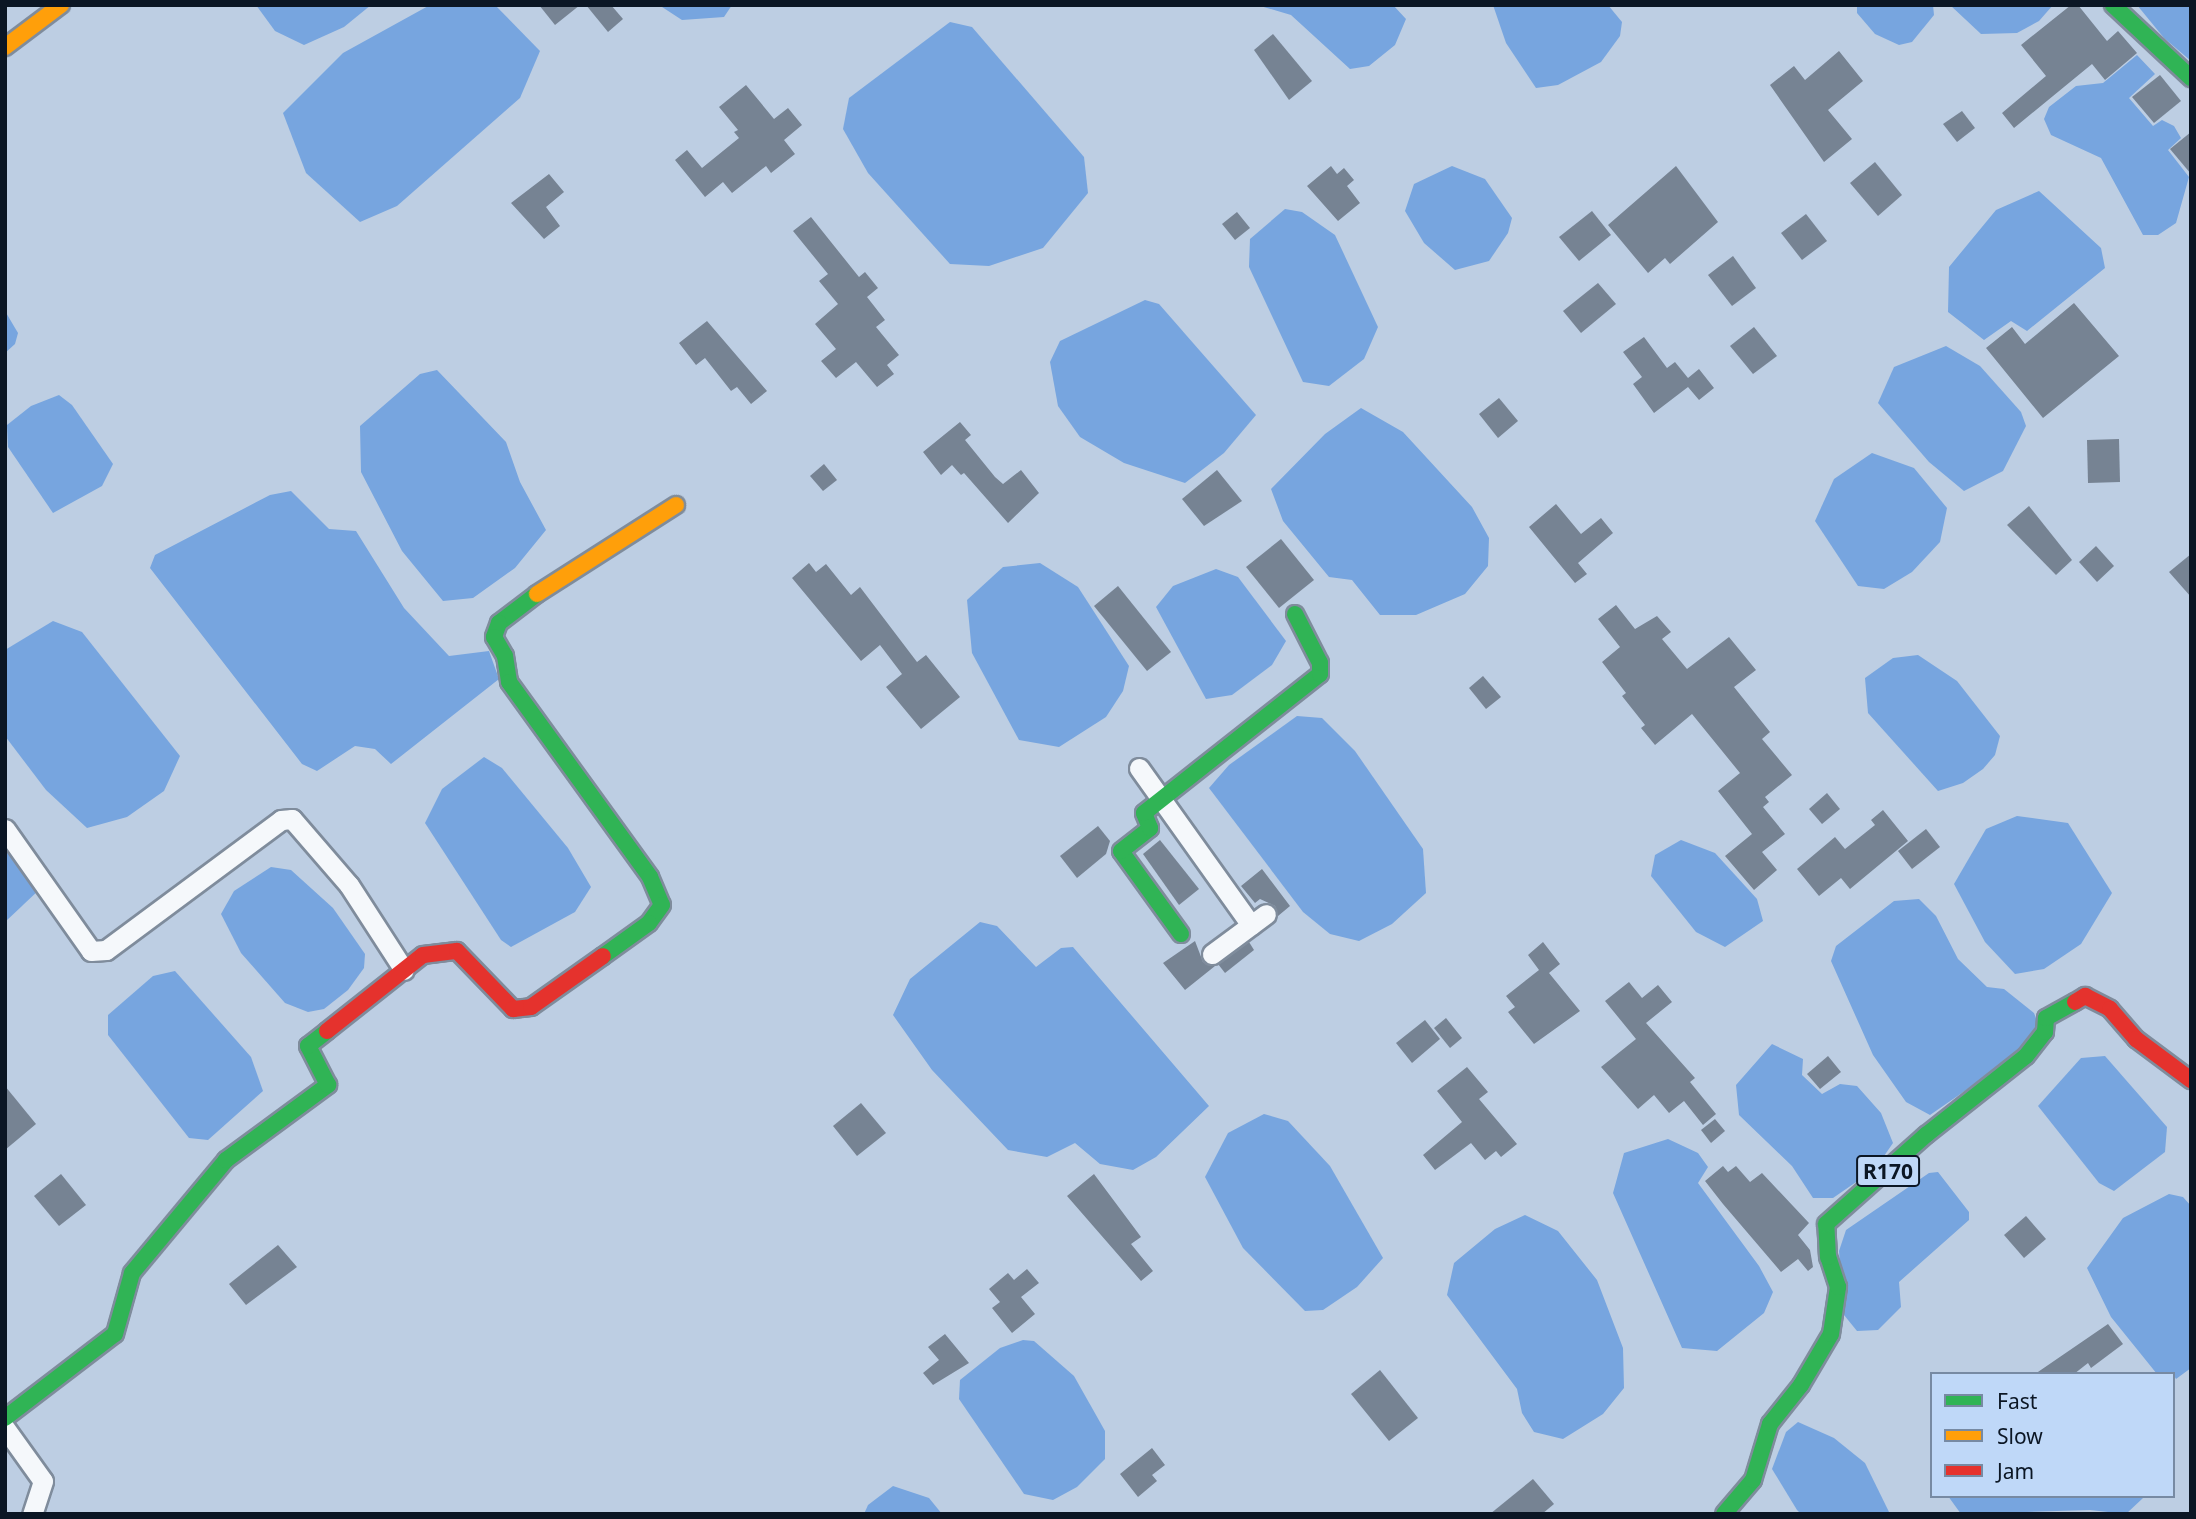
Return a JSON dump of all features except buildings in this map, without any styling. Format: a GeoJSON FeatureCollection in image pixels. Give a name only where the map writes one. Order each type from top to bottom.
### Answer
{"type":"FeatureCollection","features":[{"type":"Feature","properties":{"kind":"street"},"geometry":{"type":"LineString","coordinates":[[5,47],[61,5]]}},
{"type":"Feature","properties":{"kind":"street"},"geometry":{"type":"LineString","coordinates":[[2113,5],[2191,78]]}},
{"type":"Feature","properties":{"kind":"street"},"geometry":{"type":"LineString","coordinates":[[5,1418],[115,1334],[132,1273],[226,1160],[328,1085],[308,1046],[423,955],[457,951],[513,1009],[531,1007],[649,923],[662,905],[650,877],[509,682],[505,656],[494,637],[499,623],[564,574],[676,505]]}},
{"type":"Feature","properties":{"kind":"street"},"geometry":{"type":"LineString","coordinates":[[1181,934],[1121,851],[1150,828],[1144,813],[1320,674],[1320,663],[1295,614]]}},
{"type":"Feature","properties":{"kind":"street"},"geometry":{"type":"LineString","coordinates":[[1139,768],[1259,919],[1212,954]]}},
{"type":"Feature","properties":{"kind":"street"},"geometry":{"type":"LineString","coordinates":[[5,829],[91,951],[106,950],[281,820],[292,819],[349,885],[404,970]]}},
{"type":"Feature","properties":{"kind":"street","name":"R170"},"geometry":{"type":"LineString","coordinates":[[1724,1514],[1753,1480],[1770,1424],[1801,1385],[1831,1334],[1838,1287],[1828,1257],[1826,1224],[1926,1135],[2026,1056],[2045,1032],[2046,1018],[2085,996],[2110,1009],[2136,1039],[2191,1080]]}},
{"type":"Feature","properties":{"kind":"street"},"geometry":{"type":"LineString","coordinates":[[5,1427],[43,1481],[32,1514]]}},
{"type":"Feature","properties":{"kind":"water"},"geometry":{"type":"Polygon","coordinates":[[[256,5],[371,5],[344,27],[304,45],[275,31],[256,5]]]}},
{"type":"Feature","properties":{"kind":"water"},"geometry":{"type":"Polygon","coordinates":[[[430,5],[495,5],[540,51],[520,98],[397,206],[360,222],[306,173],[283,113],[343,53],[430,5]]]}},
{"type":"Feature","properties":{"kind":"water"},"geometry":{"type":"Polygon","coordinates":[[[659,5],[732,5],[724,17],[682,20],[659,5]]]}},
{"type":"Feature","properties":{"kind":"water"},"geometry":{"type":"Polygon","coordinates":[[[1257,5],[1393,5],[1406,19],[1395,45],[1369,66],[1350,69],[1291,15],[1257,5]]]}},
{"type":"Feature","properties":{"kind":"water"},"geometry":{"type":"Polygon","coordinates":[[[1493,5],[1608,5],[1622,22],[1620,36],[1601,62],[1558,85],[1536,88],[1506,43],[1493,5]]]}},
{"type":"Feature","properties":{"kind":"water"},"geometry":{"type":"Polygon","coordinates":[[[1857,5],[1933,5],[1934,15],[1912,42],[1899,45],[1875,34],[1857,13],[1857,5]]]}},
{"type":"Feature","properties":{"kind":"water"},"geometry":{"type":"Polygon","coordinates":[[[1950,5],[2053,5],[2039,21],[2017,33],[1981,34],[1950,5]]]}},
{"type":"Feature","properties":{"kind":"water"},"geometry":{"type":"Polygon","coordinates":[[[2137,5],[2191,5],[2191,61],[2164,38],[2137,5]]]}},
{"type":"Feature","properties":{"kind":"water"},"geometry":{"type":"Polygon","coordinates":[[[950,22],[972,27],[1084,157],[1088,193],[1043,248],[989,266],[950,264],[868,173],[843,129],[849,98],[950,22]]]}},
{"type":"Feature","properties":{"kind":"water"},"geometry":{"type":"Polygon","coordinates":[[[2137,55],[2155,74],[2129,98],[2153,126],[2162,120],[2174,126],[2181,138],[2168,150],[2189,177],[2176,223],[2158,235],[2143,235],[2101,158],[2051,135],[2044,119],[2049,107],[2076,86],[2103,83],[2137,55]]]}},
{"type":"Feature","properties":{"kind":"water"},"geometry":{"type":"Polygon","coordinates":[[[1452,166],[1485,179],[1512,218],[1508,233],[1489,261],[1455,270],[1424,243],[1405,211],[1414,184],[1452,166]]]}},
{"type":"Feature","properties":{"kind":"water"},"geometry":{"type":"Polygon","coordinates":[[[2039,191],[2101,248],[2105,268],[2027,331],[2011,321],[1984,340],[1948,312],[1949,267],[1996,210],[2039,191]]]}},
{"type":"Feature","properties":{"kind":"water"},"geometry":{"type":"Polygon","coordinates":[[[1285,209],[1302,212],[1335,235],[1378,327],[1364,359],[1329,386],[1303,382],[1249,267],[1250,239],[1285,209]]]}},
{"type":"Feature","properties":{"kind":"water"},"geometry":{"type":"Polygon","coordinates":[[[1145,300],[1159,304],[1256,415],[1224,453],[1185,483],[1124,463],[1080,437],[1058,406],[1050,362],[1060,341],[1145,300]]]}},
{"type":"Feature","properties":{"kind":"water"},"geometry":{"type":"Polygon","coordinates":[[[5,311],[18,333],[15,344],[5,353],[5,311]]]}},
{"type":"Feature","properties":{"kind":"water"},"geometry":{"type":"Polygon","coordinates":[[[1946,346],[1980,366],[2021,412],[2026,426],[2003,471],[1964,491],[1929,462],[1878,403],[1894,367],[1946,346]]]}},
{"type":"Feature","properties":{"kind":"water"},"geometry":{"type":"Polygon","coordinates":[[[437,370],[506,442],[520,482],[546,530],[515,568],[473,598],[443,601],[402,551],[361,472],[360,426],[420,374],[437,370]]]}},
{"type":"Feature","properties":{"kind":"water"},"geometry":{"type":"Polygon","coordinates":[[[59,395],[72,405],[113,464],[102,486],[53,513],[8,447],[7,425],[31,406],[59,395]]]}},
{"type":"Feature","properties":{"kind":"water"},"geometry":{"type":"Polygon","coordinates":[[[1361,408],[1403,432],[1472,507],[1489,538],[1488,566],[1465,594],[1416,615],[1380,615],[1352,580],[1329,577],[1283,521],[1271,489],[1325,434],[1361,408]]]}},
{"type":"Feature","properties":{"kind":"water"},"geometry":{"type":"Polygon","coordinates":[[[1872,453],[1914,468],[1947,508],[1940,542],[1912,572],[1884,589],[1858,586],[1815,521],[1834,479],[1872,453]]]}},
{"type":"Feature","properties":{"kind":"water"},"geometry":{"type":"Polygon","coordinates":[[[291,491],[329,529],[356,531],[404,608],[449,656],[489,651],[499,679],[391,764],[375,749],[355,746],[317,771],[302,764],[150,568],[155,555],[270,495],[291,491]]]}},
{"type":"Feature","properties":{"kind":"water"},"geometry":{"type":"Polygon","coordinates":[[[1040,563],[1078,587],[1129,666],[1123,691],[1106,717],[1059,747],[1019,740],[972,653],[967,600],[1003,567],[1040,563]]]}},
{"type":"Feature","properties":{"kind":"water"},"geometry":{"type":"Polygon","coordinates":[[[1216,569],[1238,577],[1286,641],[1272,665],[1232,695],[1206,699],[1156,607],[1173,586],[1216,569]]]}},
{"type":"Feature","properties":{"kind":"water"},"geometry":{"type":"Polygon","coordinates":[[[53,621],[82,632],[180,756],[164,791],[127,817],[87,828],[46,790],[5,736],[5,650],[53,621]]]}},
{"type":"Feature","properties":{"kind":"water"},"geometry":{"type":"Polygon","coordinates":[[[1918,655],[1957,681],[2000,736],[1995,755],[1983,769],[1963,783],[1938,791],[1868,713],[1865,678],[1893,658],[1918,655]]]}},
{"type":"Feature","properties":{"kind":"water"},"geometry":{"type":"Polygon","coordinates":[[[1297,716],[1322,718],[1355,751],[1423,849],[1426,893],[1392,924],[1359,941],[1330,934],[1303,912],[1209,788],[1229,765],[1297,716]]]}},
{"type":"Feature","properties":{"kind":"water"},"geometry":{"type":"Polygon","coordinates":[[[484,757],[502,768],[568,848],[591,887],[575,912],[511,947],[501,940],[425,823],[442,789],[484,757]]]}},
{"type":"Feature","properties":{"kind":"water"},"geometry":{"type":"Polygon","coordinates":[[[2017,816],[2068,823],[2112,893],[2081,944],[2044,969],[2015,974],[1985,942],[1954,884],[1986,829],[2017,816]]]}},
{"type":"Feature","properties":{"kind":"water"},"geometry":{"type":"Polygon","coordinates":[[[1681,840],[1715,853],[1757,899],[1763,921],[1725,947],[1696,932],[1651,876],[1655,855],[1681,840]]]}},
{"type":"Feature","properties":{"kind":"water"},"geometry":{"type":"Polygon","coordinates":[[[5,846],[40,889],[5,922],[5,846]]]}},
{"type":"Feature","properties":{"kind":"water"},"geometry":{"type":"Polygon","coordinates":[[[271,867],[291,870],[333,908],[365,954],[364,968],[348,990],[324,1009],[308,1012],[285,1003],[241,953],[221,914],[234,891],[271,867]]]}},
{"type":"Feature","properties":{"kind":"water"},"geometry":{"type":"Polygon","coordinates":[[[1919,899],[1936,916],[1958,959],[1987,987],[2004,989],[2034,1013],[2039,1026],[2011,1059],[1930,1115],[1906,1102],[1873,1055],[1831,961],[1836,946],[1894,901],[1919,899]]]}},
{"type":"Feature","properties":{"kind":"water"},"geometry":{"type":"Polygon","coordinates":[[[980,922],[997,926],[1036,967],[1061,948],[1073,947],[1209,1106],[1156,1157],[1133,1170],[1100,1164],[1075,1143],[1047,1157],[1008,1150],[932,1070],[893,1015],[910,979],[980,922]]]}},
{"type":"Feature","properties":{"kind":"water"},"geometry":{"type":"Polygon","coordinates":[[[175,971],[251,1057],[263,1091],[208,1140],[189,1138],[108,1035],[108,1015],[153,976],[175,971]]]}},
{"type":"Feature","properties":{"kind":"water"},"geometry":{"type":"Polygon","coordinates":[[[1772,1044],[1803,1059],[1802,1075],[1822,1094],[1840,1084],[1857,1086],[1881,1113],[1893,1143],[1875,1169],[1833,1198],[1813,1198],[1792,1166],[1739,1115],[1736,1085],[1772,1044]]]}},
{"type":"Feature","properties":{"kind":"water"},"geometry":{"type":"Polygon","coordinates":[[[2105,1056],[2167,1127],[2165,1152],[2114,1191],[2099,1183],[2038,1106],[2081,1058],[2105,1056]]]}},
{"type":"Feature","properties":{"kind":"water"},"geometry":{"type":"Polygon","coordinates":[[[1264,1114],[1288,1121],[1330,1166],[1383,1258],[1357,1287],[1323,1310],[1305,1311],[1243,1248],[1205,1177],[1228,1133],[1264,1114]]]}},
{"type":"Feature","properties":{"kind":"water"},"geometry":{"type":"Polygon","coordinates":[[[1668,1139],[1698,1153],[1708,1167],[1698,1183],[1759,1266],[1773,1292],[1764,1313],[1717,1351],[1682,1348],[1613,1193],[1624,1153],[1668,1139]]]}},
{"type":"Feature","properties":{"kind":"water"},"geometry":{"type":"Polygon","coordinates":[[[1938,1172],[1969,1212],[1969,1220],[1899,1282],[1901,1307],[1878,1330],[1857,1331],[1844,1315],[1839,1251],[1846,1230],[1929,1173],[1938,1172]]]}},
{"type":"Feature","properties":{"kind":"water"},"geometry":{"type":"Polygon","coordinates":[[[2169,1194],[2183,1197],[2191,1206],[2191,1368],[2176,1379],[2175,1372],[2155,1372],[2111,1317],[2087,1268],[2123,1218],[2169,1194]]]}},
{"type":"Feature","properties":{"kind":"water"},"geometry":{"type":"Polygon","coordinates":[[[1525,1215],[1558,1231],[1597,1280],[1623,1348],[1624,1388],[1603,1414],[1563,1439],[1534,1432],[1522,1413],[1517,1389],[1447,1295],[1454,1263],[1495,1229],[1525,1215]]]}},
{"type":"Feature","properties":{"kind":"water"},"geometry":{"type":"Polygon","coordinates":[[[1023,1340],[1034,1341],[1074,1376],[1105,1431],[1105,1459],[1077,1487],[1053,1500],[1024,1494],[959,1399],[960,1380],[1000,1348],[1023,1340]]]}},
{"type":"Feature","properties":{"kind":"water"},"geometry":{"type":"Polygon","coordinates":[[[1798,1422],[1834,1438],[1865,1463],[1890,1514],[1801,1514],[1797,1510],[1772,1469],[1786,1432],[1798,1422]]]}},
{"type":"Feature","properties":{"kind":"water"},"geometry":{"type":"Polygon","coordinates":[[[893,1486],[929,1498],[942,1514],[864,1514],[868,1505],[893,1486]]]}},
{"type":"Feature","properties":{"kind":"water"},"geometry":{"type":"Polygon","coordinates":[[[1949,1498],[2143,1498],[2126,1514],[2090,1510],[1961,1514],[1949,1498]]]}},
{"type":"Feature","properties":{"kind":"traffic: fast"},"geometry":{"type":"LineString","coordinates":[[2113,5],[2191,78]]}},
{"type":"Feature","properties":{"kind":"traffic: fast"},"geometry":{"type":"LineString","coordinates":[[537,594],[499,623],[494,637],[505,656],[509,682],[650,877],[662,905],[649,923],[603,956]]}},
{"type":"Feature","properties":{"kind":"traffic: fast"},"geometry":{"type":"LineString","coordinates":[[1181,934],[1121,851],[1150,828],[1144,813],[1320,674],[1320,663],[1295,614]]}},
{"type":"Feature","properties":{"kind":"traffic: fast"},"geometry":{"type":"LineString","coordinates":[[1724,1514],[1753,1480],[1770,1424],[1801,1385],[1831,1334],[1838,1287],[1828,1257],[1826,1224],[1926,1135],[2026,1056],[2045,1032],[2046,1018],[2075,1002]]}},
{"type":"Feature","properties":{"kind":"traffic: fast"},"geometry":{"type":"LineString","coordinates":[[5,1418],[115,1334],[132,1273],[226,1160],[328,1085],[308,1046],[327,1031]]}},
{"type":"Feature","properties":{"kind":"traffic: slow"},"geometry":{"type":"LineString","coordinates":[[5,47],[61,5]]}},
{"type":"Feature","properties":{"kind":"traffic: slow"},"geometry":{"type":"LineString","coordinates":[[537,594],[676,505]]}},
{"type":"Feature","properties":{"kind":"traffic: jam"},"geometry":{"type":"LineString","coordinates":[[327,1031],[423,955],[457,951],[513,1009],[531,1007],[603,956]]}},
{"type":"Feature","properties":{"kind":"traffic: jam"},"geometry":{"type":"LineString","coordinates":[[2075,1002],[2085,996],[2110,1009],[2136,1039],[2191,1080]]}}]}
